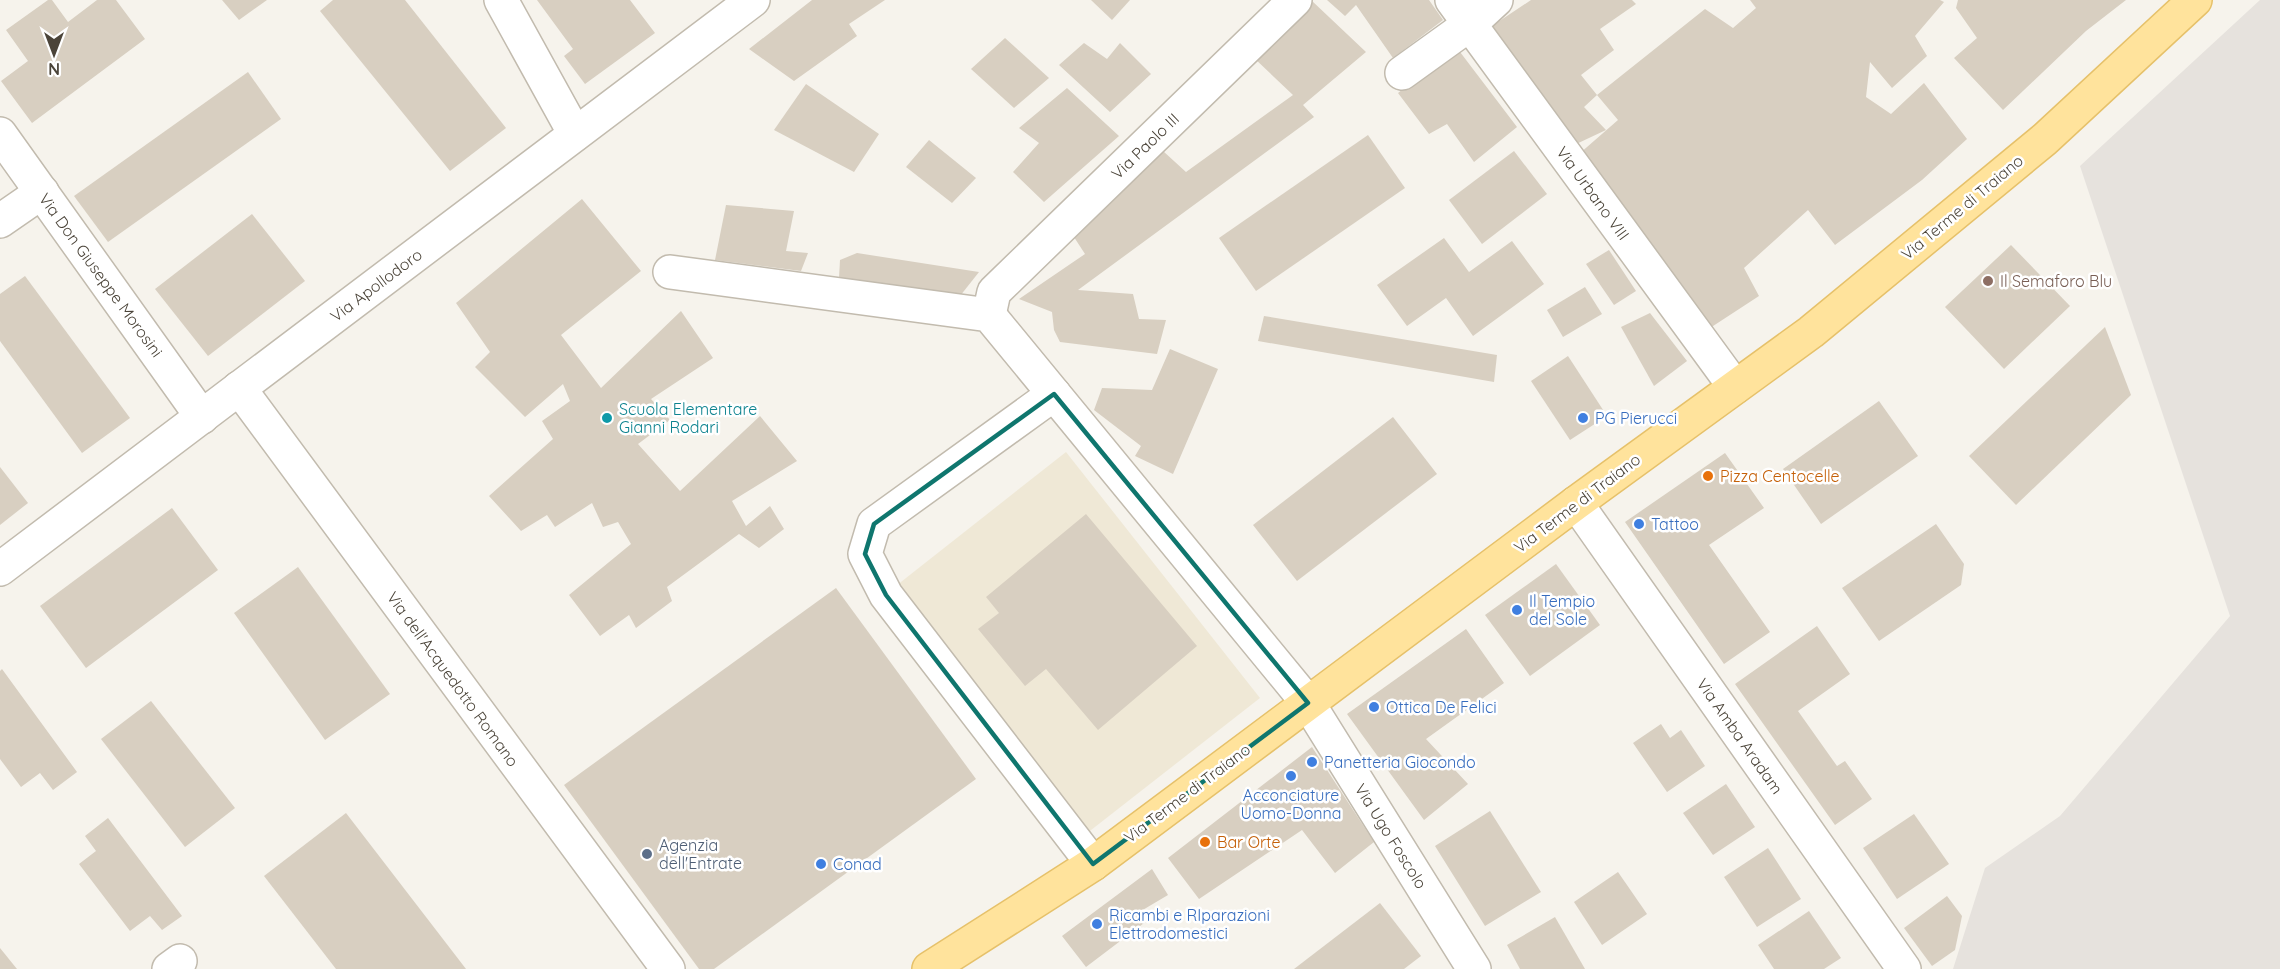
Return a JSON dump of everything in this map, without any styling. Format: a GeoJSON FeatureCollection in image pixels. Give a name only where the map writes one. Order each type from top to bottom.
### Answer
{"type":"FeatureCollection","features":[{"type":"Feature","properties":{"kind":"main road","name":"Via Terme di Traiano"},"geometry":{"type":"LineString","coordinates":[[930,969],[1093,864],[1811,332],[2045,139],[2195,0]]}},
{"type":"Feature","properties":{"kind":"street"},"geometry":{"type":"LineString","coordinates":[[501,0],[575,134]]}},
{"type":"Feature","properties":{"kind":"street","name":"Via Apollodoro"},"geometry":{"type":"LineString","coordinates":[[0,569],[753,0]]}},
{"type":"Feature","properties":{"kind":"street","name":"Via Paolo III"},"geometry":{"type":"LineString","coordinates":[[992,303],[1295,0]]}},
{"type":"Feature","properties":{"kind":"street"},"geometry":{"type":"LineString","coordinates":[[1402,73],[1461,12],[1496,0]]}},
{"type":"Feature","properties":{"kind":"street","name":"Via Urbano VIII"},"geometry":{"type":"LineString","coordinates":[[1461,12],[1734,387]]}},
{"type":"Feature","properties":{"kind":"street","name":"Via Don Giuseppe Morosini"},"geometry":{"type":"LineString","coordinates":[[0,134],[202,417]]}},
{"type":"Feature","properties":{"kind":"street"},"geometry":{"type":"LineString","coordinates":[[0,221],[42,192]]}},
{"type":"Feature","properties":{"kind":"street"},"geometry":{"type":"LineString","coordinates":[[670,272],[992,303]]}},
{"type":"Feature","properties":{"kind":"street","name":"Via Ugo Foscolo"},"geometry":{"type":"LineString","coordinates":[[992,303],[1054,394],[1308,703],[1474,969]]}},
{"type":"Feature","properties":{"kind":"street","name":"Via dell'Acquedotto Romano"},"geometry":{"type":"LineString","coordinates":[[239,388],[668,969]]}},
{"type":"Feature","properties":{"kind":"street"},"geometry":{"type":"LineString","coordinates":[[1054,394],[874,524],[865,554],[886,595],[1093,864]]}},
{"type":"Feature","properties":{"kind":"street","name":"Via Amba Aradam"},"geometry":{"type":"LineString","coordinates":[[1576,504],[1904,969]]}},
{"type":"Feature","properties":{"kind":"highlighted area"},"geometry":{"type":"Polygon","coordinates":[[[1054,394],[1308,703],[1093,864],[886,595],[865,554],[874,524],[1054,394]]]}},
{"type":"Feature","properties":{"kind":"shaded area"},"geometry":{"type":"Polygon","coordinates":[[[2260,0],[2280,0],[2280,969],[1953,969],[1985,868],[2060,816],[2230,616],[2080,166],[2260,0]]]}},
{"type":"Feature","properties":{"kind":"shaded area"},"geometry":{"type":"Polygon","coordinates":[[[1066,452],[1260,698],[1086,834],[892,589],[1066,452]]]}},
{"type":"Feature","properties":{"kind":"building"},"geometry":{"type":"Polygon","coordinates":[[[48,0],[52,0],[68,22],[97,0],[116,0],[145,39],[32,123],[1,81],[28,61],[6,30],[48,0]]]}},
{"type":"Feature","properties":{"kind":"building"},"geometry":{"type":"Polygon","coordinates":[[[222,0],[267,0],[239,20],[222,0]]]}},
{"type":"Feature","properties":{"kind":"building"},"geometry":{"type":"Polygon","coordinates":[[[333,0],[405,0],[506,128],[450,171],[320,11],[333,0]]]}},
{"type":"Feature","properties":{"kind":"building"},"geometry":{"type":"Polygon","coordinates":[[[537,0],[630,0],[655,33],[585,84],[564,56],[573,49],[537,0]]]}},
{"type":"Feature","properties":{"kind":"building"},"geometry":{"type":"Polygon","coordinates":[[[812,0],[885,0],[849,24],[857,36],[794,81],[749,49],[812,0]]]}},
{"type":"Feature","properties":{"kind":"building"},"geometry":{"type":"Polygon","coordinates":[[[1091,0],[1130,0],[1112,20],[1091,0]]]}},
{"type":"Feature","properties":{"kind":"building"},"geometry":{"type":"Polygon","coordinates":[[[1311,0],[1366,52],[1303,105],[1314,117],[1078,290],[1133,294],[1139,319],[1166,320],[1157,354],[1060,342],[1054,330],[1052,312],[1019,299],[1085,254],[1072,234],[1163,151],[1186,172],[1293,95],[1253,57],[1311,0]]]}},
{"type":"Feature","properties":{"kind":"building"},"geometry":{"type":"Polygon","coordinates":[[[1327,0],[1429,0],[1443,20],[1393,58],[1356,5],[1345,16],[1327,0]]]}},
{"type":"Feature","properties":{"kind":"building"},"geometry":{"type":"Polygon","coordinates":[[[1531,0],[1632,0],[1636,4],[1600,29],[1614,50],[1581,75],[1597,95],[1584,107],[1606,130],[1572,146],[1492,26],[1531,0]]]}},
{"type":"Feature","properties":{"kind":"building"},"geometry":{"type":"Polygon","coordinates":[[[1750,0],[1940,0],[1944,2],[1915,36],[1927,56],[1892,88],[1870,62],[1866,97],[1891,114],[1924,83],[1967,139],[1922,180],[1835,245],[1808,210],[1744,268],[1759,296],[1710,328],[1680,284],[1579,154],[1618,120],[1597,95],[1705,9],[1733,28],[1756,8],[1750,0]]]}},
{"type":"Feature","properties":{"kind":"building"},"geometry":{"type":"Polygon","coordinates":[[[1958,0],[2126,0],[2086,31],[2003,110],[1954,58],[1977,38],[1956,8],[1958,0]]]}},
{"type":"Feature","properties":{"kind":"building"},"geometry":{"type":"Polygon","coordinates":[[[1005,38],[1049,78],[1014,108],[971,69],[1005,38]]]}},
{"type":"Feature","properties":{"kind":"building"},"geometry":{"type":"Polygon","coordinates":[[[1084,43],[1107,59],[1120,43],[1151,74],[1110,112],[1059,65],[1084,43]]]}},
{"type":"Feature","properties":{"kind":"building"},"geometry":{"type":"Polygon","coordinates":[[[1457,48],[1517,127],[1474,162],[1447,124],[1429,134],[1398,93],[1457,48]]]}},
{"type":"Feature","properties":{"kind":"building"},"geometry":{"type":"Polygon","coordinates":[[[248,72],[281,119],[108,242],[74,196],[248,72]]]}},
{"type":"Feature","properties":{"kind":"building"},"geometry":{"type":"Polygon","coordinates":[[[806,84],[879,134],[854,172],[774,130],[806,84]]]}},
{"type":"Feature","properties":{"kind":"building"},"geometry":{"type":"Polygon","coordinates":[[[1067,88],[1119,136],[1044,202],[1013,172],[1039,143],[1019,128],[1067,88]]]}},
{"type":"Feature","properties":{"kind":"building"},"geometry":{"type":"Polygon","coordinates":[[[1368,135],[1405,188],[1256,291],[1219,238],[1368,135]]]}},
{"type":"Feature","properties":{"kind":"building"},"geometry":{"type":"Polygon","coordinates":[[[929,140],[976,178],[952,203],[906,167],[929,140]]]}},
{"type":"Feature","properties":{"kind":"building"},"geometry":{"type":"Polygon","coordinates":[[[1514,151],[1547,194],[1482,244],[1449,200],[1514,151]]]}},
{"type":"Feature","properties":{"kind":"building","name":"Scuola Elementare Gianni Rodari"},"geometry":{"type":"Polygon","coordinates":[[[582,199],[641,271],[561,335],[601,388],[681,311],[713,358],[651,399],[670,420],[638,444],[680,491],[760,416],[797,461],[732,501],[746,526],[770,506],[784,529],[759,548],[739,534],[667,587],[672,601],[636,628],[629,615],[600,636],[569,595],[631,544],[618,522],[603,527],[592,503],[555,527],[547,515],[521,531],[489,496],[553,439],[542,421],[570,401],[563,384],[525,417],[475,367],[490,352],[456,303],[582,199]]]}},
{"type":"Feature","properties":{"kind":"building"},"geometry":{"type":"Polygon","coordinates":[[[726,205],[794,211],[786,251],[808,253],[801,271],[715,260],[726,205]]]}},
{"type":"Feature","properties":{"kind":"building"},"geometry":{"type":"Polygon","coordinates":[[[252,214],[305,281],[208,356],[155,289],[252,214]]]}},
{"type":"Feature","properties":{"kind":"building"},"geometry":{"type":"Polygon","coordinates":[[[1444,238],[1469,272],[1512,241],[1544,284],[1473,336],[1446,298],[1407,326],[1377,285],[1444,238]]]}},
{"type":"Feature","properties":{"kind":"building"},"geometry":{"type":"Polygon","coordinates":[[[2011,245],[2070,306],[2004,369],[1945,307],[2011,245]]]}},
{"type":"Feature","properties":{"kind":"building"},"geometry":{"type":"Polygon","coordinates":[[[1609,250],[1636,291],[1614,305],[1586,264],[1609,250]]]}},
{"type":"Feature","properties":{"kind":"building"},"geometry":{"type":"Polygon","coordinates":[[[857,253],[979,272],[960,296],[839,278],[840,260],[857,253]]]}},
{"type":"Feature","properties":{"kind":"building"},"geometry":{"type":"Polygon","coordinates":[[[25,276],[130,418],[82,453],[0,341],[0,294],[25,276]]]}},
{"type":"Feature","properties":{"kind":"building"},"geometry":{"type":"Polygon","coordinates":[[[1585,287],[1602,314],[1563,337],[1547,310],[1585,287]]]}},
{"type":"Feature","properties":{"kind":"building"},"geometry":{"type":"Polygon","coordinates":[[[1650,313],[1687,361],[1654,386],[1621,327],[1650,313]]]}},
{"type":"Feature","properties":{"kind":"building"},"geometry":{"type":"Polygon","coordinates":[[[1264,316],[1497,355],[1494,382],[1258,341],[1264,316]]]}},
{"type":"Feature","properties":{"kind":"building"},"geometry":{"type":"Polygon","coordinates":[[[2105,327],[2131,395],[2016,505],[1969,456],[2105,327]]]}},
{"type":"Feature","properties":{"kind":"building"},"geometry":{"type":"Polygon","coordinates":[[[1170,349],[1218,369],[1173,474],[1135,456],[1141,446],[1094,410],[1102,388],[1152,390],[1170,349]]]}},
{"type":"Feature","properties":{"kind":"building"},"geometry":{"type":"Polygon","coordinates":[[[1568,356],[1607,416],[1570,440],[1531,381],[1568,356]]]}},
{"type":"Feature","properties":{"kind":"building"},"geometry":{"type":"Polygon","coordinates":[[[1879,401],[1918,456],[1821,524],[1783,469],[1879,401]]]}},
{"type":"Feature","properties":{"kind":"building"},"geometry":{"type":"Polygon","coordinates":[[[1393,417],[1437,474],[1297,581],[1253,525],[1393,417]]]}},
{"type":"Feature","properties":{"kind":"building"},"geometry":{"type":"Polygon","coordinates":[[[1725,453],[1764,508],[1709,545],[1770,632],[1724,664],[1625,522],[1725,453]]]}},
{"type":"Feature","properties":{"kind":"building"},"geometry":{"type":"Polygon","coordinates":[[[0,467],[28,503],[0,525],[0,467]]]}},
{"type":"Feature","properties":{"kind":"building"},"geometry":{"type":"Polygon","coordinates":[[[172,508],[218,570],[86,668],[40,606],[172,508]]]}},
{"type":"Feature","properties":{"kind":"building"},"geometry":{"type":"Polygon","coordinates":[[[1086,514],[1197,646],[1098,730],[1046,669],[1025,686],[978,629],[999,613],[986,597],[1086,514]]]}},
{"type":"Feature","properties":{"kind":"building"},"geometry":{"type":"Polygon","coordinates":[[[1936,524],[1964,564],[1961,585],[1879,641],[1842,588],[1936,524]]]}},
{"type":"Feature","properties":{"kind":"building"},"geometry":{"type":"Polygon","coordinates":[[[1556,564],[1600,625],[1530,676],[1485,615],[1556,564]]]}},
{"type":"Feature","properties":{"kind":"building"},"geometry":{"type":"Polygon","coordinates":[[[298,567],[390,694],[325,740],[234,613],[298,567]]]}},
{"type":"Feature","properties":{"kind":"building"},"geometry":{"type":"Polygon","coordinates":[[[836,588],[976,779],[714,969],[699,969],[564,785],[836,588]]]}},
{"type":"Feature","properties":{"kind":"building"},"geometry":{"type":"Polygon","coordinates":[[[1817,626],[1850,674],[1798,711],[1837,766],[1845,761],[1872,799],[1835,825],[1735,684],[1817,626]]]}},
{"type":"Feature","properties":{"kind":"building"},"geometry":{"type":"Polygon","coordinates":[[[1466,629],[1504,683],[1426,739],[1468,784],[1424,820],[1347,714],[1466,629]]]}},
{"type":"Feature","properties":{"kind":"building"},"geometry":{"type":"Polygon","coordinates":[[[2,669],[77,772],[53,790],[40,773],[21,787],[0,759],[0,671],[2,669]]]}},
{"type":"Feature","properties":{"kind":"building"},"geometry":{"type":"Polygon","coordinates":[[[151,701],[235,808],[185,847],[101,739],[151,701]]]}},
{"type":"Feature","properties":{"kind":"building"},"geometry":{"type":"Polygon","coordinates":[[[1661,724],[1670,738],[1681,730],[1705,766],[1667,792],[1633,743],[1661,724]]]}},
{"type":"Feature","properties":{"kind":"building"},"geometry":{"type":"Polygon","coordinates":[[[1312,747],[1374,842],[1335,873],[1302,830],[1199,899],[1168,858],[1312,747]]]}},
{"type":"Feature","properties":{"kind":"building"},"geometry":{"type":"Polygon","coordinates":[[[1726,784],[1755,827],[1713,855],[1683,813],[1726,784]]]}},
{"type":"Feature","properties":{"kind":"building"},"geometry":{"type":"Polygon","coordinates":[[[1490,811],[1541,892],[1485,926],[1435,846],[1490,811]]]}},
{"type":"Feature","properties":{"kind":"building"},"geometry":{"type":"Polygon","coordinates":[[[346,813],[466,969],[336,969],[264,876],[346,813]]]}},
{"type":"Feature","properties":{"kind":"building"},"geometry":{"type":"Polygon","coordinates":[[[1914,814],[1949,864],[1897,899],[1863,848],[1914,814]]]}},
{"type":"Feature","properties":{"kind":"building"},"geometry":{"type":"Polygon","coordinates":[[[108,818],[182,916],[162,930],[150,916],[130,931],[79,864],[96,851],[85,836],[108,818]]]}},
{"type":"Feature","properties":{"kind":"building"},"geometry":{"type":"Polygon","coordinates":[[[1768,848],[1801,899],[1757,927],[1724,877],[1768,848]]]}},
{"type":"Feature","properties":{"kind":"building"},"geometry":{"type":"Polygon","coordinates":[[[1152,869],[1168,895],[1141,911],[1148,920],[1086,967],[1062,936],[1152,869]]]}},
{"type":"Feature","properties":{"kind":"building"},"geometry":{"type":"Polygon","coordinates":[[[1618,872],[1647,914],[1602,945],[1574,902],[1618,872]]]}},
{"type":"Feature","properties":{"kind":"building"},"geometry":{"type":"Polygon","coordinates":[[[1947,896],[1962,916],[1955,950],[1932,966],[1904,928],[1947,896]]]}},
{"type":"Feature","properties":{"kind":"building"},"geometry":{"type":"Polygon","coordinates":[[[1380,903],[1421,956],[1404,969],[1294,969],[1380,903]]]}},
{"type":"Feature","properties":{"kind":"building"},"geometry":{"type":"Polygon","coordinates":[[[1809,911],[1841,958],[1824,969],[1774,969],[1758,945],[1809,911]]]}},
{"type":"Feature","properties":{"kind":"building"},"geometry":{"type":"Polygon","coordinates":[[[1555,917],[1585,969],[1520,969],[1507,945],[1555,917]]]}},
{"type":"Feature","properties":{"kind":"building"},"geometry":{"type":"Polygon","coordinates":[[[0,948],[17,969],[0,969],[0,948]]]}},
{"type":"Feature","properties":{"kind":"place","name":"Il Semaforo Blu"},"geometry":{"type":"Point","coordinates":[1988,281]}},
{"type":"Feature","properties":{"kind":"place","name":"Scuola Elementare Gianni Rodari"},"geometry":{"type":"Point","coordinates":[607,418]}},
{"type":"Feature","properties":{"kind":"place","name":"PG Pierucci"},"geometry":{"type":"Point","coordinates":[1583,418]}},
{"type":"Feature","properties":{"kind":"place","name":"Pizza Centocelle"},"geometry":{"type":"Point","coordinates":[1708,476]}},
{"type":"Feature","properties":{"kind":"place","name":"Tattoo"},"geometry":{"type":"Point","coordinates":[1639,524]}},
{"type":"Feature","properties":{"kind":"place","name":"Il Tempio del Sole"},"geometry":{"type":"Point","coordinates":[1517,610]}},
{"type":"Feature","properties":{"kind":"place","name":"Ottica De Felici"},"geometry":{"type":"Point","coordinates":[1374,707]}},
{"type":"Feature","properties":{"kind":"place","name":"Panetteria Giocondo"},"geometry":{"type":"Point","coordinates":[1312,762]}},
{"type":"Feature","properties":{"kind":"place","name":"Acconciature Uomo-Donna"},"geometry":{"type":"Point","coordinates":[1291,776]}},
{"type":"Feature","properties":{"kind":"place","name":"Bar Orte"},"geometry":{"type":"Point","coordinates":[1205,842]}},
{"type":"Feature","properties":{"kind":"place","name":"Agenzia dell'Entrate"},"geometry":{"type":"Point","coordinates":[647,854]}},
{"type":"Feature","properties":{"kind":"place","name":"Conad"},"geometry":{"type":"Point","coordinates":[821,864]}},
{"type":"Feature","properties":{"kind":"place","name":"Ricambi e RIparazioni Elettrodomestici"},"geometry":{"type":"Point","coordinates":[1097,924]}}]}
